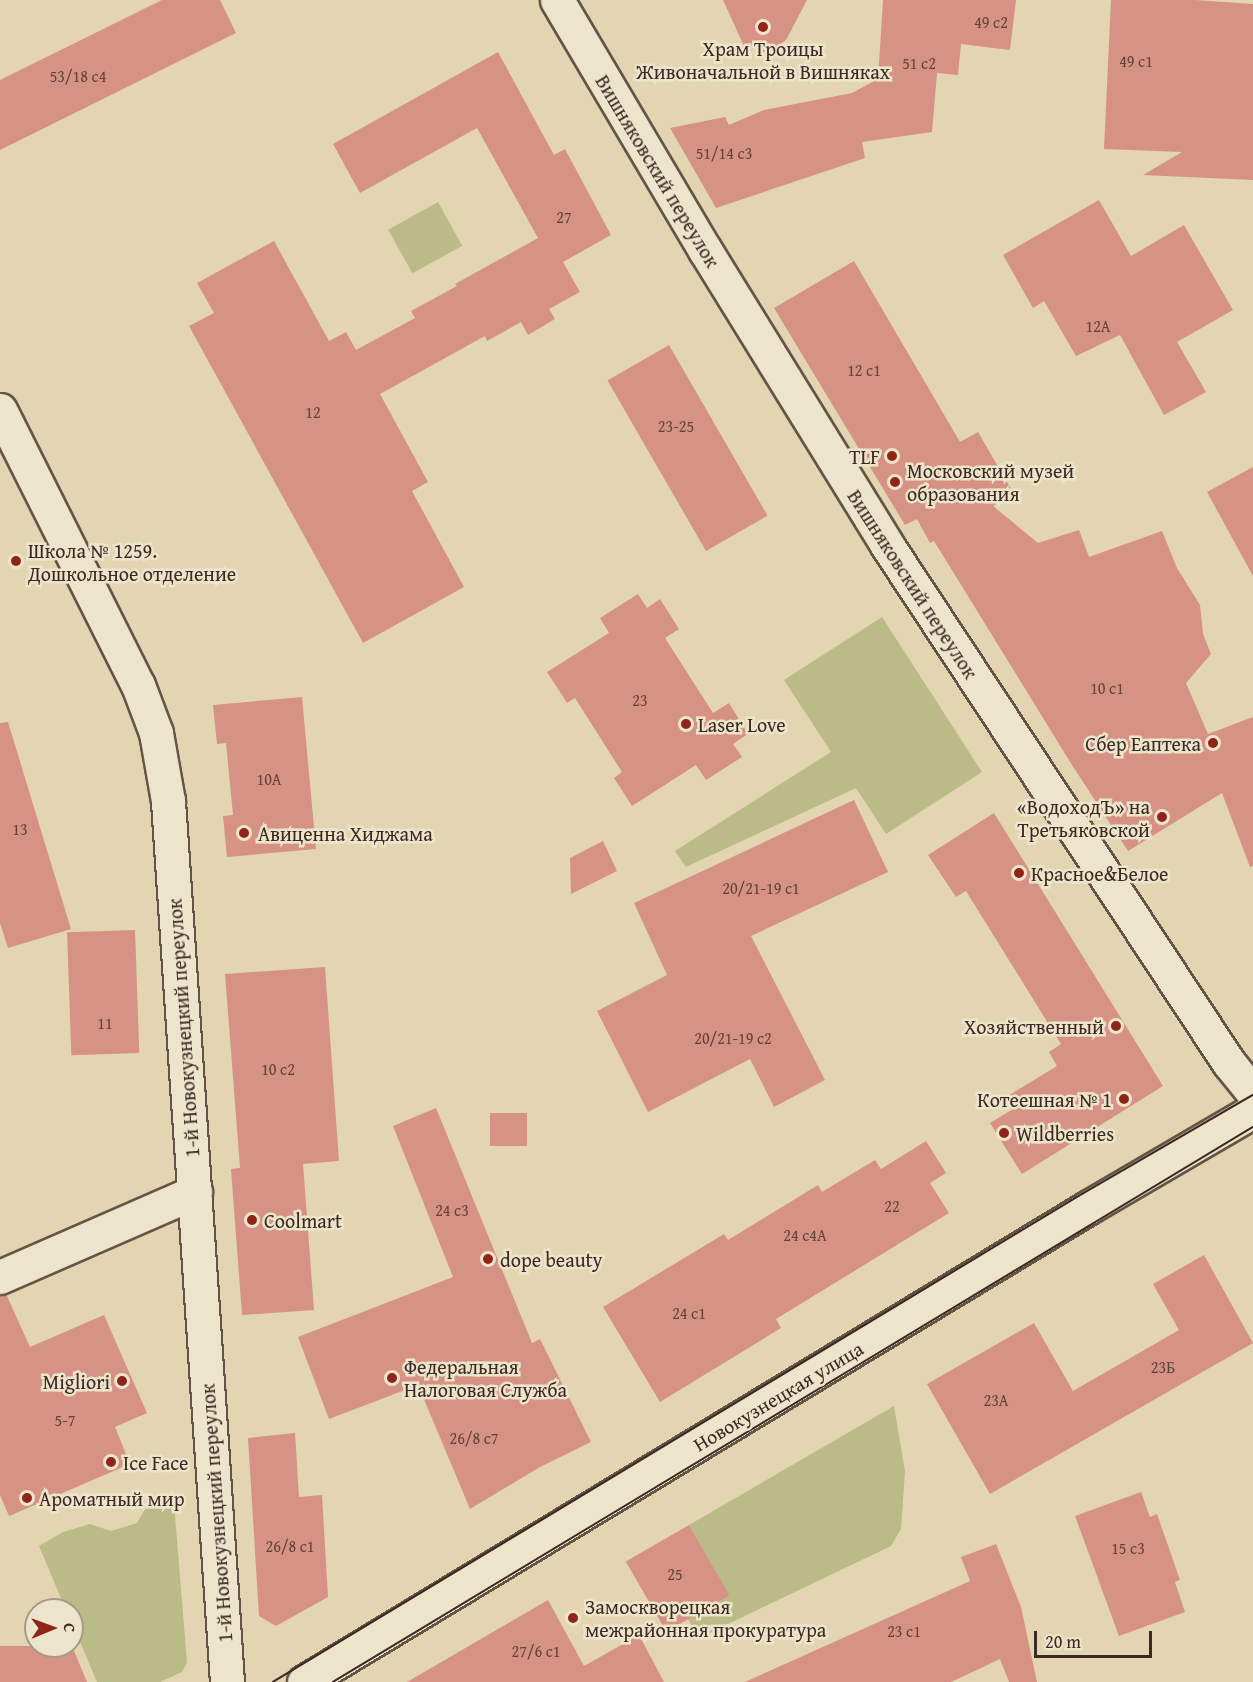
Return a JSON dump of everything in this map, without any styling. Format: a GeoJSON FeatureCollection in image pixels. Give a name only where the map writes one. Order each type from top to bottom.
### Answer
{"type":"FeatureCollection","features":[{"type":"Feature","properties":{"kind":"street","name":"Вишняковский переулок"},"geometry":{"type":"LineString","coordinates":[[557,0],[705,250],[887,545],[1229,1063],[1253,1093]]}},
{"type":"Feature","properties":{"kind":"street","name":"1-й Новокузнецкий переулок"},"geometry":{"type":"LineString","coordinates":[[0,410],[138,685],[156,733],[168,801],[227,1682]]}},
{"type":"Feature","properties":{"kind":"street","name":"Новокузнецкая улица"},"geometry":{"type":"LineString","coordinates":[[304,1682],[1089,1207],[1253,1111]]}},
{"type":"Feature","properties":{"kind":"street"},"geometry":{"type":"LineString","coordinates":[[0,1277],[195,1192]]}},
{"type":"Feature","properties":{"kind":"green space"},"geometry":{"type":"Polygon","coordinates":[[[438,202],[462,246],[412,273],[388,230],[438,202]]]}},
{"type":"Feature","properties":{"kind":"green space"},"geometry":{"type":"Polygon","coordinates":[[[882,617],[982,772],[886,834],[856,788],[686,867],[675,851],[831,752],[784,680],[882,617]]]}},
{"type":"Feature","properties":{"kind":"green space"},"geometry":{"type":"Polygon","coordinates":[[[894,1406],[905,1471],[901,1529],[891,1546],[699,1638],[688,1619],[729,1595],[689,1525],[894,1406]]]}},
{"type":"Feature","properties":{"kind":"green space"},"geometry":{"type":"Polygon","coordinates":[[[163,1496],[174,1503],[187,1663],[182,1672],[160,1682],[97,1682],[84,1651],[84,1598],[61,1598],[39,1546],[63,1532],[90,1524],[111,1531],[137,1523],[151,1499],[163,1496]]]}},
{"type":"Feature","properties":{"kind":"building"},"geometry":{"type":"Polygon","coordinates":[[[162,0],[220,0],[236,33],[0,150],[0,80],[162,0]]]}},
{"type":"Feature","properties":{"kind":"building","name":"Храм Троицы Живоначальной в Вишняках"},"geometry":{"type":"Polygon","coordinates":[[[723,0],[807,0],[786,40],[768,53],[744,46],[723,0]]]}},
{"type":"Feature","properties":{"kind":"building"},"geometry":{"type":"Polygon","coordinates":[[[883,0],[1016,0],[1010,50],[961,44],[958,75],[937,73],[932,132],[862,142],[865,158],[716,208],[670,128],[725,117],[729,125],[764,110],[852,93],[878,79],[883,0]]]}},
{"type":"Feature","properties":{"kind":"building"},"geometry":{"type":"Polygon","coordinates":[[[1111,0],[1195,0],[1253,4],[1253,180],[1143,175],[1182,152],[1104,149],[1111,0]]]}},
{"type":"Feature","properties":{"kind":"building"},"geometry":{"type":"Polygon","coordinates":[[[498,52],[554,155],[565,149],[611,235],[563,262],[580,292],[549,309],[555,319],[528,335],[521,322],[487,341],[485,336],[380,394],[428,482],[412,491],[464,587],[363,643],[189,326],[214,313],[197,283],[274,241],[329,341],[346,332],[356,350],[415,318],[411,311],[538,238],[477,128],[360,193],[333,144],[498,52]]]}},
{"type":"Feature","properties":{"kind":"building"},"geometry":{"type":"Polygon","coordinates":[[[1099,200],[1131,256],[1184,225],[1233,310],[1177,342],[1206,392],[1164,415],[1120,335],[1076,356],[1044,301],[1033,308],[1003,255],[1099,200]]]}},
{"type":"Feature","properties":{"kind":"building"},"geometry":{"type":"Polygon","coordinates":[[[854,261],[960,442],[978,432],[1014,494],[993,506],[1038,543],[1079,530],[1089,557],[1162,531],[1177,568],[1200,605],[1203,634],[1211,654],[1186,683],[1208,734],[1253,717],[1253,866],[1250,867],[1222,793],[1128,851],[1072,765],[934,541],[930,543],[917,519],[905,525],[774,308],[854,261]]]}},
{"type":"Feature","properties":{"kind":"building"},"geometry":{"type":"Polygon","coordinates":[[[669,345],[768,516],[706,551],[608,380],[669,345]]]}},
{"type":"Feature","properties":{"kind":"building"},"geometry":{"type":"Polygon","coordinates":[[[1253,467],[1253,576],[1207,492],[1253,467]]]}},
{"type":"Feature","properties":{"kind":"building"},"geometry":{"type":"Polygon","coordinates":[[[638,594],[647,608],[660,599],[679,629],[665,638],[713,713],[729,703],[748,734],[733,744],[742,757],[706,780],[696,765],[632,806],[614,778],[622,772],[575,698],[567,703],[547,672],[609,633],[600,618],[638,594]]]}},
{"type":"Feature","properties":{"kind":"building"},"geometry":{"type":"Polygon","coordinates":[[[302,697],[316,849],[227,857],[223,816],[233,815],[226,743],[217,744],[213,705],[302,697]]]}},
{"type":"Feature","properties":{"kind":"building"},"geometry":{"type":"Polygon","coordinates":[[[8,722],[71,929],[8,948],[0,923],[0,723],[8,722]]]}},
{"type":"Feature","properties":{"kind":"building"},"geometry":{"type":"Polygon","coordinates":[[[854,800],[888,872],[751,936],[825,1080],[774,1107],[750,1059],[648,1112],[597,1011],[667,975],[634,903],[854,800]]]}},
{"type":"Feature","properties":{"kind":"building"},"geometry":{"type":"Polygon","coordinates":[[[994,813],[1163,1086],[1022,1174],[990,1123],[1013,1109],[1006,1097],[1057,1066],[1049,1052],[1061,1044],[966,891],[956,897],[928,855],[994,813]]]}},
{"type":"Feature","properties":{"kind":"building"},"geometry":{"type":"Polygon","coordinates":[[[603,841],[617,871],[571,894],[570,858],[603,841]]]}},
{"type":"Feature","properties":{"kind":"building"},"geometry":{"type":"Polygon","coordinates":[[[135,930],[139,1053],[71,1055],[67,932],[135,930]]]}},
{"type":"Feature","properties":{"kind":"building"},"geometry":{"type":"Polygon","coordinates":[[[325,967],[339,1161],[303,1164],[314,1310],[242,1315],[231,1169],[240,1168],[225,974],[325,967]]]}},
{"type":"Feature","properties":{"kind":"building"},"geometry":{"type":"Polygon","coordinates":[[[436,1108],[532,1343],[540,1339],[591,1442],[540,1467],[470,1509],[418,1385],[329,1419],[298,1337],[453,1277],[393,1126],[436,1108]]]}},
{"type":"Feature","properties":{"kind":"building"},"geometry":{"type":"Polygon","coordinates":[[[490,1113],[527,1113],[527,1146],[490,1146],[490,1113]]]}},
{"type":"Feature","properties":{"kind":"building"},"geometry":{"type":"Polygon","coordinates":[[[926,1141],[946,1173],[930,1183],[949,1213],[776,1319],[781,1328],[660,1402],[603,1307],[724,1234],[728,1240],[818,1185],[822,1192],[875,1160],[881,1169],[926,1141]]]}},
{"type":"Feature","properties":{"kind":"building"},"geometry":{"type":"Polygon","coordinates":[[[1204,1255],[1253,1343],[990,1494],[927,1384],[1034,1323],[1073,1391],[1179,1330],[1153,1284],[1204,1255]]]}},
{"type":"Feature","properties":{"kind":"building"},"geometry":{"type":"Polygon","coordinates":[[[6,1294],[30,1347],[104,1315],[147,1413],[115,1427],[130,1464],[9,1516],[0,1495],[0,1295],[6,1294]]]}},
{"type":"Feature","properties":{"kind":"building"},"geometry":{"type":"Polygon","coordinates":[[[295,1433],[299,1497],[322,1495],[328,1597],[276,1626],[259,1616],[248,1438],[295,1433]]]}},
{"type":"Feature","properties":{"kind":"building"},"geometry":{"type":"Polygon","coordinates":[[[1141,1492],[1150,1517],[1157,1514],[1180,1580],[1175,1582],[1185,1612],[1119,1636],[1075,1516],[1141,1492]]]}},
{"type":"Feature","properties":{"kind":"building"},"geometry":{"type":"Polygon","coordinates":[[[689,1525],[730,1595],[666,1632],[626,1562],[689,1525]]]}},
{"type":"Feature","properties":{"kind":"building"},"geometry":{"type":"Polygon","coordinates":[[[996,1544],[1021,1607],[1037,1682],[1009,1682],[1000,1659],[951,1682],[745,1682],[970,1581],[961,1557],[996,1544]]]}},
{"type":"Feature","properties":{"kind":"building","name":"Замоскворецкая межрайонная прокуратура"},"geometry":{"type":"Polygon","coordinates":[[[548,1600],[584,1666],[639,1635],[664,1682],[407,1682],[548,1600]]]}},
{"type":"Feature","properties":{"kind":"building"},"geometry":{"type":"Polygon","coordinates":[[[0,1646],[24,1646],[24,1658],[77,1658],[87,1682],[0,1682],[0,1646]]]}},
{"type":"Feature","properties":{"kind":"tram line"},"geometry":{"type":"LineString","coordinates":[[273,1682],[1082,1194],[1253,1095]]}},
{"type":"Feature","properties":{"kind":"tram line"},"geometry":{"type":"LineString","coordinates":[[333,1682],[1253,1127]]}},
{"type":"Feature","properties":{"kind":"place","name":"Храм Троицы Живоначальной в Вишняках"},"geometry":{"type":"Point","coordinates":[763,27]}},
{"type":"Feature","properties":{"kind":"place","name":"TLF"},"geometry":{"type":"Point","coordinates":[892,456]}},
{"type":"Feature","properties":{"kind":"place","name":"Московский музей образования"},"geometry":{"type":"Point","coordinates":[895,482]}},
{"type":"Feature","properties":{"kind":"place","name":"Школа № 1259. Дошкольное отделение"},"geometry":{"type":"Point","coordinates":[16,561]}},
{"type":"Feature","properties":{"kind":"place","name":"Laser Love"},"geometry":{"type":"Point","coordinates":[686,724]}},
{"type":"Feature","properties":{"kind":"place","name":"Сбер Еаптека"},"geometry":{"type":"Point","coordinates":[1213,743]}},
{"type":"Feature","properties":{"kind":"place","name":"«ВодоходЪ» на Третьяковской"},"geometry":{"type":"Point","coordinates":[1162,817]}},
{"type":"Feature","properties":{"kind":"place","name":"Авиценна Хиджама"},"geometry":{"type":"Point","coordinates":[244,833]}},
{"type":"Feature","properties":{"kind":"place","name":"Красное&Белое"},"geometry":{"type":"Point","coordinates":[1019,873]}},
{"type":"Feature","properties":{"kind":"place","name":"Хозяйственный"},"geometry":{"type":"Point","coordinates":[1116,1026]}},
{"type":"Feature","properties":{"kind":"place","name":"Котеешная № 1"},"geometry":{"type":"Point","coordinates":[1124,1099]}},
{"type":"Feature","properties":{"kind":"place","name":"Wildberries"},"geometry":{"type":"Point","coordinates":[1004,1133]}},
{"type":"Feature","properties":{"kind":"place","name":"Coolmart"},"geometry":{"type":"Point","coordinates":[252,1220]}},
{"type":"Feature","properties":{"kind":"place","name":"dope beauty"},"geometry":{"type":"Point","coordinates":[488,1259]}},
{"type":"Feature","properties":{"kind":"place","name":"Федеральная Налоговая Служба"},"geometry":{"type":"Point","coordinates":[392,1378]}},
{"type":"Feature","properties":{"kind":"place","name":"Migliori"},"geometry":{"type":"Point","coordinates":[122,1381]}},
{"type":"Feature","properties":{"kind":"place","name":"Ice Face"},"geometry":{"type":"Point","coordinates":[111,1462]}},
{"type":"Feature","properties":{"kind":"place","name":"Ароматный мир"},"geometry":{"type":"Point","coordinates":[27,1498]}},
{"type":"Feature","properties":{"kind":"place","name":"Замоскворецкая межрайонная прокуратура"},"geometry":{"type":"Point","coordinates":[573,1618]}}]}
